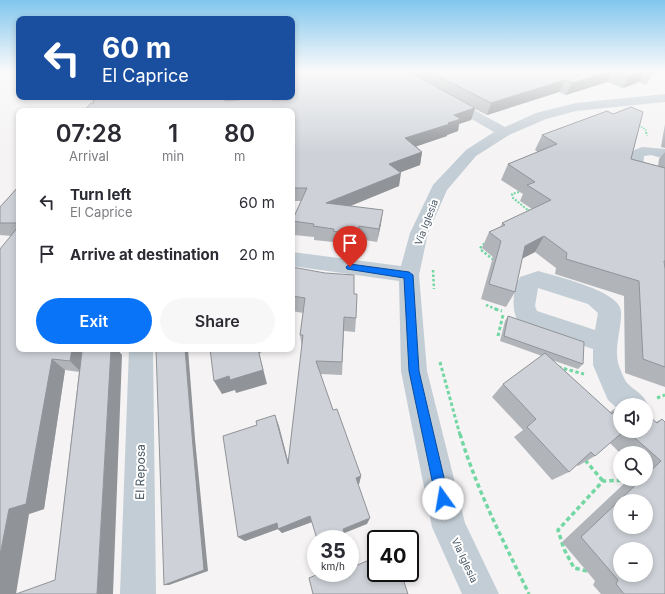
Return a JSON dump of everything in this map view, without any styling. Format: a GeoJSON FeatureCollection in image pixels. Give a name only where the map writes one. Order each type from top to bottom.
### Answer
{"type":"FeatureCollection","features":[{"type":"Feature","properties":{"kind":"street"},"geometry":{"type":"LineString","coordinates":[[443,99],[504,132]]}},
{"type":"Feature","properties":{"kind":"street","name":"Via Iglesia"},"geometry":{"type":"LineString","coordinates":[[480,594],[449,527],[414,371],[409,275],[419,233],[439,189],[471,153],[504,132],[541,116],[576,107],[662,100]]}},
{"type":"Feature","properties":{"kind":"street"},"geometry":{"type":"LineString","coordinates":[[665,154],[647,151],[640,152],[637,154],[635,173],[665,181]]}},
{"type":"Feature","properties":{"kind":"street"},"geometry":{"type":"LineString","coordinates":[[295,259],[409,275]]}},
{"type":"Feature","properties":{"kind":"street"},"geometry":{"type":"LineString","coordinates":[[605,343],[527,317],[524,306],[528,283],[538,279],[596,298],[610,310],[605,343],[606,365],[617,390],[626,398]]}},
{"type":"Feature","properties":{"kind":"street","name":"El Reposa"},"geometry":{"type":"LineString","coordinates":[[138,594],[142,352]]}},
{"type":"Feature","properties":{"kind":"path"},"geometry":{"type":"LineString","coordinates":[[640,121],[636,123],[646,130],[648,142]]}},
{"type":"Feature","properties":{"kind":"path"},"geometry":{"type":"LineString","coordinates":[[519,192],[512,194],[513,198],[535,214]]}},
{"type":"Feature","properties":{"kind":"path"},"geometry":{"type":"LineString","coordinates":[[488,244],[482,245],[480,249],[497,262]]}},
{"type":"Feature","properties":{"kind":"path"},"geometry":{"type":"LineString","coordinates":[[433,265],[434,295]]}},
{"type":"Feature","properties":{"kind":"path"},"geometry":{"type":"LineString","coordinates":[[486,305],[504,311],[498,336]]}},
{"type":"Feature","properties":{"kind":"path"},"geometry":{"type":"LineString","coordinates":[[438,357],[446,390],[462,442],[491,518],[529,594]]}},
{"type":"Feature","properties":{"kind":"path"},"geometry":{"type":"LineString","coordinates":[[555,366],[588,376]]}},
{"type":"Feature","properties":{"kind":"path"},"geometry":{"type":"LineString","coordinates":[[584,459],[603,481]]}},
{"type":"Feature","properties":{"kind":"path"},"geometry":{"type":"LineString","coordinates":[[587,571],[574,568],[564,549],[558,530],[603,481],[613,481]]}},
{"type":"Feature","properties":{"kind":"building"},"geometry":{"type":"Polygon","coordinates":[[[458,99],[475,108],[454,115],[461,119],[448,123],[450,124],[405,138],[422,152],[389,164],[401,173],[326,203],[383,210],[379,229],[359,226],[357,235],[333,231],[334,229],[313,226],[314,224],[295,221],[295,214],[307,188],[295,188],[295,108],[87,108],[91,103],[94,103],[93,100],[458,99]]]}},
{"type":"Feature","properties":{"kind":"building"},"geometry":{"type":"Polygon","coordinates":[[[483,99],[505,99],[491,103],[483,99]]]}},
{"type":"Feature","properties":{"kind":"building"},"geometry":{"type":"Polygon","coordinates":[[[631,107],[643,112],[631,159],[665,168],[665,367],[643,359],[639,281],[566,259],[567,253],[544,236],[525,246],[515,292],[489,284],[501,241],[489,232],[505,225],[502,223],[551,200],[527,185],[535,182],[508,164],[557,144],[542,135],[607,111],[613,114],[631,107]]]}},
{"type":"Feature","properties":{"kind":"building"},"geometry":{"type":"Polygon","coordinates":[[[16,189],[16,223],[0,223],[0,207],[16,189]]]}},
{"type":"Feature","properties":{"kind":"building"},"geometry":{"type":"Polygon","coordinates":[[[16,230],[16,352],[72,352],[70,361],[52,359],[26,504],[9,509],[0,555],[0,249],[16,230]]]}},
{"type":"Feature","properties":{"kind":"building"},"geometry":{"type":"Polygon","coordinates":[[[295,268],[325,273],[354,275],[354,294],[357,294],[356,318],[344,317],[342,362],[316,361],[333,410],[337,409],[361,476],[356,478],[370,518],[343,530],[314,530],[310,516],[278,529],[277,523],[238,537],[223,436],[257,425],[256,421],[275,415],[288,464],[303,335],[300,335],[305,298],[295,296],[295,268]]]}},
{"type":"Feature","properties":{"kind":"building"},"geometry":{"type":"Polygon","coordinates":[[[508,316],[584,342],[583,364],[504,336],[508,316]]]}},
{"type":"Feature","properties":{"kind":"building"},"geometry":{"type":"Polygon","coordinates":[[[82,352],[111,352],[97,594],[16,594],[55,580],[82,352]]]}},
{"type":"Feature","properties":{"kind":"building"},"geometry":{"type":"Polygon","coordinates":[[[156,352],[185,352],[204,570],[164,585],[156,352]]]}},
{"type":"Feature","properties":{"kind":"building"},"geometry":{"type":"Polygon","coordinates":[[[210,352],[259,352],[263,370],[230,380],[229,376],[214,381],[210,352]]]}},
{"type":"Feature","properties":{"kind":"building"},"geometry":{"type":"Polygon","coordinates":[[[545,353],[612,414],[613,413],[613,438],[616,438],[595,456],[591,452],[569,472],[527,427],[536,419],[503,384],[545,353]]]}},
{"type":"Feature","properties":{"kind":"building"},"geometry":{"type":"Polygon","coordinates":[[[662,419],[665,422],[665,594],[624,594],[616,584],[617,582],[653,582],[653,542],[613,542],[613,574],[581,537],[613,507],[613,534],[653,534],[653,494],[626,494],[635,486],[653,486],[653,468],[661,461],[653,454],[653,446],[644,446],[635,438],[653,438],[653,420],[657,423],[662,419]]]}},
{"type":"Feature","properties":{"kind":"building"},"geometry":{"type":"Polygon","coordinates":[[[367,561],[367,582],[404,582],[408,594],[313,594],[310,582],[359,582],[359,564],[367,561]]]}},
{"type":"Feature","properties":{"kind":"route"},"geometry":{"type":"LineString","coordinates":[[350,267],[409,275],[414,371],[443,499]]}}]}
